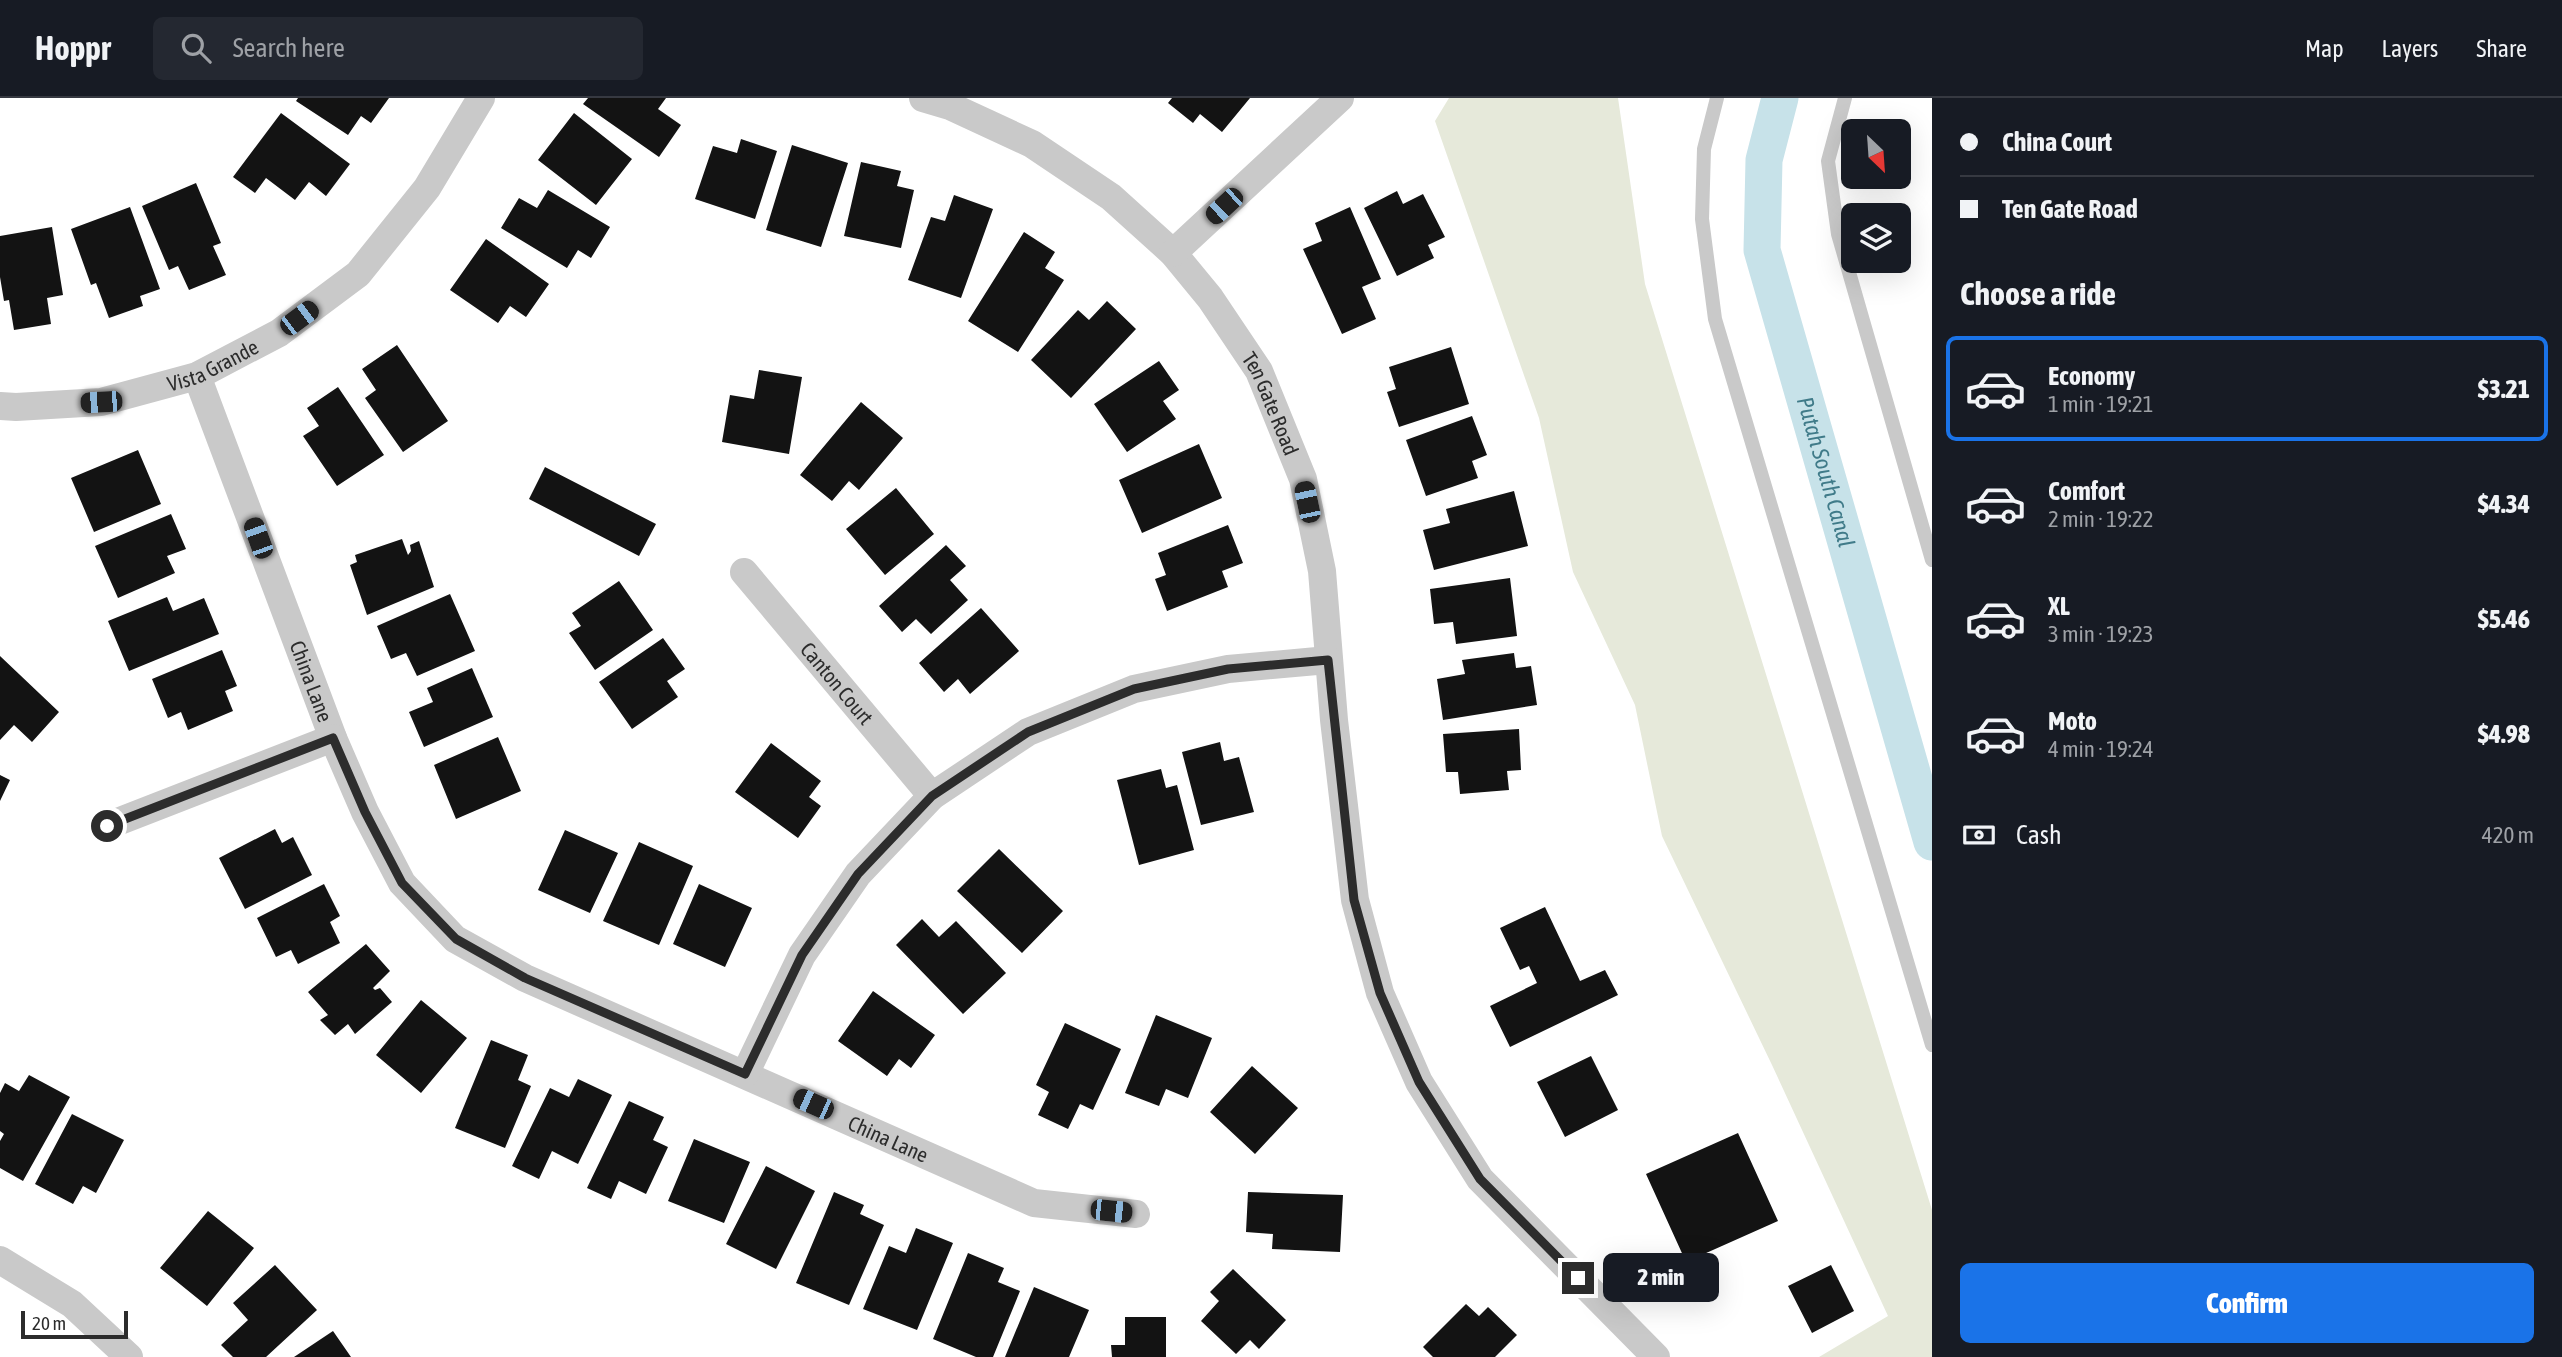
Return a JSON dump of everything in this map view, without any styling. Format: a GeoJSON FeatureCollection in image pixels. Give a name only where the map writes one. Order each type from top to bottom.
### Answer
{"type":"FeatureCollection","features":[{"type":"Feature","properties":{"kind":"street","name":"Vista Grande"},"geometry":{"type":"LineString","coordinates":[[0,405],[16,407],[101,402],[197,376],[279,333],[358,274],[427,188],[481,98]]}},
{"type":"Feature","properties":{"kind":"street","name":"Ten Gate Road"},"geometry":{"type":"LineString","coordinates":[[923,98],[950,106],[1032,144],[1111,197],[1173,253],[1210,298],[1259,371],[1303,479],[1322,571],[1328,660],[1354,900],[1380,993],[1419,1082],[1480,1179],[1656,1357]]}},
{"type":"Feature","properties":{"kind":"street"},"geometry":{"type":"LineString","coordinates":[[1173,253],[1340,98]]}},
{"type":"Feature","properties":{"kind":"street","name":"China Lane"},"geometry":{"type":"LineString","coordinates":[[197,376],[333,738],[365,812],[402,883],[456,939],[525,978],[1034,1203],[1136,1214]]}},
{"type":"Feature","properties":{"kind":"street","name":"Canton Court"},"geometry":{"type":"LineString","coordinates":[[744,572],[932,796]]}},
{"type":"Feature","properties":{"kind":"street"},"geometry":{"type":"LineString","coordinates":[[745,1074],[802,955],[858,874],[932,796],[1028,732],[1134,689],[1228,669],[1328,660]]}},
{"type":"Feature","properties":{"kind":"street"},"geometry":{"type":"LineString","coordinates":[[107,826],[333,738]]}},
{"type":"Feature","properties":{"kind":"street"},"geometry":{"type":"LineString","coordinates":[[0,1260],[72,1304],[129,1357]]}},
{"type":"Feature","properties":{"kind":"lane"},"geometry":{"type":"LineString","coordinates":[[1717,98],[1704,149],[1702,219],[1715,319],[1932,1045]]}},
{"type":"Feature","properties":{"kind":"lane"},"geometry":{"type":"LineString","coordinates":[[1845,98],[1828,161],[1838,234],[1932,560]]}},
{"type":"Feature","properties":{"kind":"shaded area"},"geometry":{"type":"Polygon","coordinates":[[[1449,98],[1618,98],[1645,284],[1932,1210],[1932,1357],[1819,1357],[1888,1316],[1662,836],[1635,705],[1573,572],[1539,418],[1435,121],[1449,98]]]}},
{"type":"Feature","properties":{"kind":"building"},"geometry":{"type":"Polygon","coordinates":[[[298,98],[389,98],[371,123],[361,116],[348,135],[296,101],[298,98]]]}},
{"type":"Feature","properties":{"kind":"building"},"geometry":{"type":"Polygon","coordinates":[[[588,98],[666,98],[658,109],[681,125],[659,157],[583,104],[588,98]]]}},
{"type":"Feature","properties":{"kind":"building"},"geometry":{"type":"Polygon","coordinates":[[[1172,98],[1250,98],[1222,132],[1200,114],[1193,123],[1168,103],[1172,98]]]}},
{"type":"Feature","properties":{"kind":"building"},"geometry":{"type":"Polygon","coordinates":[[[281,113],[350,164],[326,196],[309,182],[295,200],[266,178],[255,193],[233,177],[281,113]]]}},
{"type":"Feature","properties":{"kind":"building"},"geometry":{"type":"Polygon","coordinates":[[[574,113],[632,159],[596,205],[538,160],[574,113]]]}},
{"type":"Feature","properties":{"kind":"building"},"geometry":{"type":"Polygon","coordinates":[[[741,139],[777,151],[755,219],[695,199],[713,146],[737,153],[741,139]]]}},
{"type":"Feature","properties":{"kind":"building"},"geometry":{"type":"Polygon","coordinates":[[[792,145],[848,163],[821,247],[766,230],[792,145]]]}},
{"type":"Feature","properties":{"kind":"building"},"geometry":{"type":"Polygon","coordinates":[[[861,162],[901,171],[897,186],[914,190],[901,248],[844,236],[861,162]]]}},
{"type":"Feature","properties":{"kind":"building"},"geometry":{"type":"Polygon","coordinates":[[[196,183],[221,243],[213,246],[226,275],[189,290],[178,266],[169,270],[142,206],[196,183]]]}},
{"type":"Feature","properties":{"kind":"building"},"geometry":{"type":"Polygon","coordinates":[[[548,190],[610,227],[591,258],[578,250],[567,268],[501,228],[519,198],[537,208],[548,190]]]}},
{"type":"Feature","properties":{"kind":"building"},"geometry":{"type":"Polygon","coordinates":[[[1397,191],[1403,204],[1423,194],[1445,237],[1428,245],[1434,258],[1397,276],[1364,208],[1397,191]]]}},
{"type":"Feature","properties":{"kind":"building"},"geometry":{"type":"Polygon","coordinates":[[[954,195],[993,209],[961,298],[908,280],[931,217],[945,221],[954,195]]]}},
{"type":"Feature","properties":{"kind":"building"},"geometry":{"type":"Polygon","coordinates":[[[130,207],[160,289],[140,296],[143,306],[109,318],[96,283],[91,285],[71,229],[130,207]]]}},
{"type":"Feature","properties":{"kind":"building"},"geometry":{"type":"Polygon","coordinates":[[[1350,207],[1381,279],[1362,287],[1376,319],[1342,334],[1303,249],[1322,241],[1315,223],[1350,207]]]}},
{"type":"Feature","properties":{"kind":"building"},"geometry":{"type":"Polygon","coordinates":[[[52,227],[63,295],[47,298],[51,324],[14,330],[9,300],[4,301],[0,277],[0,236],[52,227]]]}},
{"type":"Feature","properties":{"kind":"building"},"geometry":{"type":"Polygon","coordinates":[[[1024,232],[1055,252],[1045,268],[1064,280],[1018,352],[968,321],[1024,232]]]}},
{"type":"Feature","properties":{"kind":"building"},"geometry":{"type":"Polygon","coordinates":[[[486,239],[549,284],[526,317],[510,306],[498,323],[450,290],[486,239]]]}},
{"type":"Feature","properties":{"kind":"building"},"geometry":{"type":"Polygon","coordinates":[[[1107,301],[1136,329],[1071,398],[1031,360],[1078,310],[1089,320],[1107,301]]]}},
{"type":"Feature","properties":{"kind":"building"},"geometry":{"type":"Polygon","coordinates":[[[397,345],[448,421],[403,452],[365,398],[376,390],[362,369],[397,345]]]}},
{"type":"Feature","properties":{"kind":"building"},"geometry":{"type":"Polygon","coordinates":[[[1451,347],[1469,404],[1399,427],[1387,392],[1396,389],[1389,367],[1451,347]]]}},
{"type":"Feature","properties":{"kind":"building"},"geometry":{"type":"Polygon","coordinates":[[[1159,361],[1179,390],[1163,401],[1176,419],[1127,452],[1094,404],[1159,361]]]}},
{"type":"Feature","properties":{"kind":"building"},"geometry":{"type":"Polygon","coordinates":[[[759,370],[802,377],[789,454],[722,442],[730,395],[754,399],[759,370]]]}},
{"type":"Feature","properties":{"kind":"building"},"geometry":{"type":"Polygon","coordinates":[[[338,387],[384,455],[337,486],[303,436],[319,426],[307,408],[338,387]]]}},
{"type":"Feature","properties":{"kind":"building"},"geometry":{"type":"Polygon","coordinates":[[[861,402],[903,438],[859,490],[849,481],[832,501],[800,475],[861,402]]]}},
{"type":"Feature","properties":{"kind":"building"},"geometry":{"type":"Polygon","coordinates":[[[1472,416],[1487,455],[1472,461],[1478,478],[1426,496],[1406,440],[1472,416]]]}},
{"type":"Feature","properties":{"kind":"building"},"geometry":{"type":"Polygon","coordinates":[[[1199,444],[1222,498],[1142,533],[1119,480],[1199,444]]]}},
{"type":"Feature","properties":{"kind":"building"},"geometry":{"type":"Polygon","coordinates":[[[138,450],[161,504],[94,532],[71,478],[138,450]]]}},
{"type":"Feature","properties":{"kind":"building"},"geometry":{"type":"Polygon","coordinates":[[[545,467],[656,524],[639,556],[529,499],[545,467]]]}},
{"type":"Feature","properties":{"kind":"building"},"geometry":{"type":"Polygon","coordinates":[[[896,488],[934,534],[885,575],[846,529],[896,488]]]}},
{"type":"Feature","properties":{"kind":"building"},"geometry":{"type":"Polygon","coordinates":[[[1514,491],[1528,546],[1434,570],[1423,530],[1450,523],[1446,509],[1514,491]]]}},
{"type":"Feature","properties":{"kind":"building"},"geometry":{"type":"Polygon","coordinates":[[[171,514],[186,549],[167,556],[175,573],[118,598],[95,546],[171,514]]]}},
{"type":"Feature","properties":{"kind":"building"},"geometry":{"type":"Polygon","coordinates":[[[1228,525],[1243,563],[1222,571],[1228,587],[1167,611],[1155,579],[1166,575],[1158,553],[1228,525]]]}},
{"type":"Feature","properties":{"kind":"building"},"geometry":{"type":"Polygon","coordinates":[[[402,539],[408,555],[411,551],[410,545],[419,541],[434,587],[367,615],[350,565],[357,562],[355,555],[402,539]]]}},
{"type":"Feature","properties":{"kind":"building"},"geometry":{"type":"Polygon","coordinates":[[[946,545],[966,566],[950,580],[968,600],[931,634],[916,619],[902,632],[879,606],[946,545]]]}},
{"type":"Feature","properties":{"kind":"building"},"geometry":{"type":"Polygon","coordinates":[[[1510,578],[1517,636],[1456,644],[1453,622],[1434,624],[1430,589],[1510,578]]]}},
{"type":"Feature","properties":{"kind":"building"},"geometry":{"type":"Polygon","coordinates":[[[619,581],[653,630],[595,670],[569,633],[581,626],[572,613],[619,581]]]}},
{"type":"Feature","properties":{"kind":"building"},"geometry":{"type":"Polygon","coordinates":[[[450,594],[475,651],[417,676],[406,653],[391,659],[377,626],[450,594]]]}},
{"type":"Feature","properties":{"kind":"building"},"geometry":{"type":"Polygon","coordinates":[[[167,597],[173,611],[204,598],[219,634],[129,671],[108,621],[167,597]]]}},
{"type":"Feature","properties":{"kind":"building"},"geometry":{"type":"Polygon","coordinates":[[[981,608],[1019,651],[970,694],[958,679],[944,692],[919,663],[981,608]]]}},
{"type":"Feature","properties":{"kind":"building"},"geometry":{"type":"Polygon","coordinates":[[[663,638],[685,669],[667,681],[678,697],[632,729],[599,682],[663,638]]]}},
{"type":"Feature","properties":{"kind":"building"},"geometry":{"type":"Polygon","coordinates":[[[222,650],[237,686],[225,691],[233,711],[188,730],[181,712],[168,718],[152,679],[222,650]]]}},
{"type":"Feature","properties":{"kind":"building"},"geometry":{"type":"Polygon","coordinates":[[[1514,653],[1516,668],[1531,666],[1537,705],[1443,720],[1437,679],[1465,674],[1462,660],[1514,653]]]}},
{"type":"Feature","properties":{"kind":"building"},"geometry":{"type":"Polygon","coordinates":[[[0,656],[59,712],[32,742],[14,725],[0,740],[0,656]]]}},
{"type":"Feature","properties":{"kind":"building"},"geometry":{"type":"Polygon","coordinates":[[[472,668],[493,717],[424,747],[409,712],[433,702],[427,688],[472,668]]]}},
{"type":"Feature","properties":{"kind":"building"},"geometry":{"type":"Polygon","coordinates":[[[1519,729],[1521,770],[1507,771],[1509,790],[1460,794],[1458,772],[1446,772],[1443,734],[1519,729]]]}},
{"type":"Feature","properties":{"kind":"building"},"geometry":{"type":"Polygon","coordinates":[[[498,737],[521,791],[456,819],[434,765],[498,737]]]}},
{"type":"Feature","properties":{"kind":"building"},"geometry":{"type":"Polygon","coordinates":[[[1220,742],[1224,761],[1239,757],[1254,812],[1201,825],[1182,752],[1220,742]]]}},
{"type":"Feature","properties":{"kind":"building"},"geometry":{"type":"Polygon","coordinates":[[[771,743],[821,781],[809,797],[821,806],[798,838],[735,792],[771,743]]]}},
{"type":"Feature","properties":{"kind":"building"},"geometry":{"type":"Polygon","coordinates":[[[1161,769],[1166,788],[1177,785],[1194,850],[1139,865],[1117,780],[1161,769]]]}},
{"type":"Feature","properties":{"kind":"building"},"geometry":{"type":"Polygon","coordinates":[[[0,775],[10,780],[0,801],[0,775]]]}},
{"type":"Feature","properties":{"kind":"building"},"geometry":{"type":"Polygon","coordinates":[[[275,829],[282,843],[293,837],[312,875],[245,909],[219,858],[275,829]]]}},
{"type":"Feature","properties":{"kind":"building"},"geometry":{"type":"Polygon","coordinates":[[[565,830],[618,853],[590,913],[538,890],[565,830]]]}},
{"type":"Feature","properties":{"kind":"building"},"geometry":{"type":"Polygon","coordinates":[[[639,842],[693,866],[659,945],[603,921],[639,842]]]}},
{"type":"Feature","properties":{"kind":"building"},"geometry":{"type":"Polygon","coordinates":[[[999,849],[1063,911],[1022,953],[957,891],[999,849]]]}},
{"type":"Feature","properties":{"kind":"building"},"geometry":{"type":"Polygon","coordinates":[[[324,884],[340,916],[330,922],[340,943],[298,964],[291,950],[276,957],[257,918],[324,884]]]}},
{"type":"Feature","properties":{"kind":"building"},"geometry":{"type":"Polygon","coordinates":[[[699,884],[752,908],[725,967],[673,944],[699,884]]]}},
{"type":"Feature","properties":{"kind":"building"},"geometry":{"type":"Polygon","coordinates":[[[1545,907],[1580,981],[1605,970],[1618,995],[1510,1047],[1490,1006],[1537,983],[1529,966],[1520,970],[1500,928],[1545,907]]]}},
{"type":"Feature","properties":{"kind":"building"},"geometry":{"type":"Polygon","coordinates":[[[922,919],[939,937],[956,921],[1006,973],[963,1014],[896,945],[922,919]]]}},
{"type":"Feature","properties":{"kind":"building"},"geometry":{"type":"Polygon","coordinates":[[[366,944],[390,971],[373,988],[380,988],[392,1002],[355,1034],[348,1024],[335,1035],[320,1020],[328,1015],[308,992],[366,944]]]}},
{"type":"Feature","properties":{"kind":"building"},"geometry":{"type":"Polygon","coordinates":[[[873,991],[935,1035],[911,1068],[899,1059],[887,1076],[838,1041],[873,991]]]}},
{"type":"Feature","properties":{"kind":"building"},"geometry":{"type":"Polygon","coordinates":[[[421,1000],[467,1038],[421,1093],[376,1055],[421,1000]]]}},
{"type":"Feature","properties":{"kind":"building"},"geometry":{"type":"Polygon","coordinates":[[[1156,1015],[1212,1038],[1188,1098],[1166,1089],[1159,1106],[1125,1093],[1156,1015]]]}},
{"type":"Feature","properties":{"kind":"building"},"geometry":{"type":"Polygon","coordinates":[[[1065,1023],[1121,1049],[1093,1110],[1080,1104],[1068,1129],[1038,1115],[1049,1092],[1036,1085],[1065,1023]]]}},
{"type":"Feature","properties":{"kind":"building"},"geometry":{"type":"Polygon","coordinates":[[[491,1040],[528,1055],[518,1080],[531,1086],[505,1148],[455,1128],[491,1040]]]}},
{"type":"Feature","properties":{"kind":"building"},"geometry":{"type":"Polygon","coordinates":[[[1591,1056],[1618,1110],[1565,1137],[1537,1082],[1591,1056]]]}},
{"type":"Feature","properties":{"kind":"building"},"geometry":{"type":"Polygon","coordinates":[[[1252,1066],[1298,1108],[1255,1154],[1210,1112],[1252,1066]]]}},
{"type":"Feature","properties":{"kind":"building"},"geometry":{"type":"Polygon","coordinates":[[[29,1075],[70,1097],[23,1181],[0,1168],[0,1141],[4,1134],[0,1131],[0,1093],[5,1083],[19,1091],[29,1075]]]}},
{"type":"Feature","properties":{"kind":"building"},"geometry":{"type":"Polygon","coordinates":[[[578,1079],[612,1095],[578,1164],[552,1151],[539,1179],[512,1166],[550,1088],[569,1097],[578,1079]]]}},
{"type":"Feature","properties":{"kind":"building"},"geometry":{"type":"Polygon","coordinates":[[[629,1101],[664,1117],[653,1140],[668,1147],[646,1194],[619,1181],[611,1199],[587,1188],[629,1101]]]}},
{"type":"Feature","properties":{"kind":"building"},"geometry":{"type":"Polygon","coordinates":[[[72,1114],[124,1140],[96,1193],[83,1186],[73,1204],[35,1184],[72,1114]]]}},
{"type":"Feature","properties":{"kind":"building"},"geometry":{"type":"Polygon","coordinates":[[[1738,1133],[1778,1221],[1686,1262],[1646,1174],[1738,1133]]]}},
{"type":"Feature","properties":{"kind":"building"},"geometry":{"type":"Polygon","coordinates":[[[694,1139],[750,1162],[724,1223],[668,1201],[694,1139]]]}},
{"type":"Feature","properties":{"kind":"building"},"geometry":{"type":"Polygon","coordinates":[[[766,1166],[815,1191],[776,1269],[726,1244],[766,1166]]]}},
{"type":"Feature","properties":{"kind":"building"},"geometry":{"type":"Polygon","coordinates":[[[834,1192],[864,1205],[860,1214],[884,1225],[849,1305],[796,1283],[834,1192]]]}},
{"type":"Feature","properties":{"kind":"building"},"geometry":{"type":"Polygon","coordinates":[[[1248,1192],[1343,1195],[1340,1252],[1272,1249],[1273,1234],[1246,1232],[1248,1192]]]}},
{"type":"Feature","properties":{"kind":"building"},"geometry":{"type":"Polygon","coordinates":[[[208,1211],[254,1248],[207,1306],[160,1268],[208,1211]]]}},
{"type":"Feature","properties":{"kind":"building"},"geometry":{"type":"Polygon","coordinates":[[[916,1228],[953,1243],[917,1330],[863,1309],[889,1246],[906,1253],[916,1228]]]}},
{"type":"Feature","properties":{"kind":"building"},"geometry":{"type":"Polygon","coordinates":[[[968,1253],[1004,1268],[998,1282],[1020,1291],[993,1357],[976,1357],[933,1339],[968,1253]]]}},
{"type":"Feature","properties":{"kind":"building"},"geometry":{"type":"Polygon","coordinates":[[[275,1265],[317,1310],[266,1357],[233,1357],[221,1345],[248,1320],[233,1303],[275,1265]]]}},
{"type":"Feature","properties":{"kind":"building"},"geometry":{"type":"Polygon","coordinates":[[[1831,1265],[1854,1311],[1812,1333],[1788,1286],[1831,1265]]]}},
{"type":"Feature","properties":{"kind":"building"},"geometry":{"type":"Polygon","coordinates":[[[1233,1269],[1286,1320],[1259,1349],[1250,1340],[1236,1354],[1201,1321],[1219,1301],[1210,1292],[1233,1269]]]}},
{"type":"Feature","properties":{"kind":"building"},"geometry":{"type":"Polygon","coordinates":[[[1034,1287],[1089,1310],[1069,1357],[1005,1357],[1034,1287]]]}},
{"type":"Feature","properties":{"kind":"building"},"geometry":{"type":"Polygon","coordinates":[[[1466,1304],[1479,1316],[1488,1307],[1517,1335],[1495,1357],[1433,1357],[1423,1347],[1466,1304]]]}},
{"type":"Feature","properties":{"kind":"building"},"geometry":{"type":"Polygon","coordinates":[[[1125,1317],[1166,1317],[1166,1357],[1112,1357],[1111,1345],[1125,1345],[1125,1317]]]}},
{"type":"Feature","properties":{"kind":"building"},"geometry":{"type":"Polygon","coordinates":[[[333,1331],[351,1357],[294,1357],[333,1331]]]}},
{"type":"Feature","properties":{"kind":"waterway","name":"Putah South Canal"},"geometry":{"type":"LineString","coordinates":[[1780,98],[1764,160],[1762,250],[1932,842]]}},
{"type":"Feature","properties":{"kind":"route"},"geometry":{"type":"LineString","coordinates":[[107,826],[333,738],[365,812],[402,883],[456,939],[525,978],[745,1074],[802,955],[858,874],[932,796],[1028,732],[1134,689],[1228,669],[1328,660],[1354,900],[1380,993],[1419,1082],[1480,1179],[1578,1278]]}}]}
